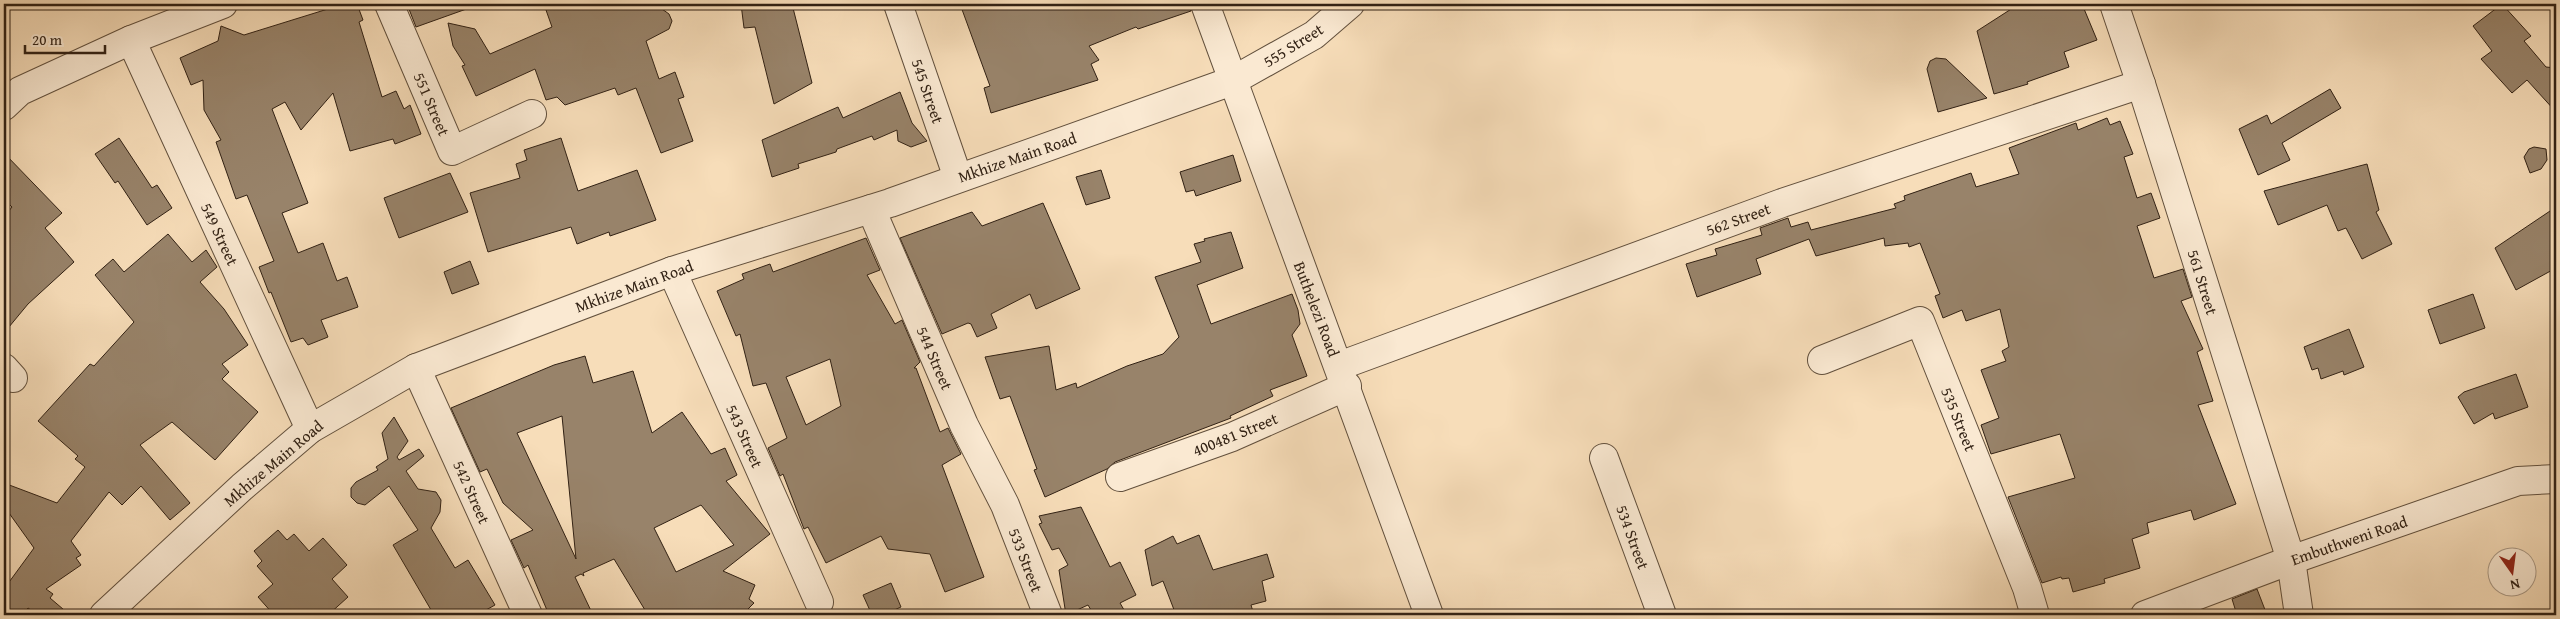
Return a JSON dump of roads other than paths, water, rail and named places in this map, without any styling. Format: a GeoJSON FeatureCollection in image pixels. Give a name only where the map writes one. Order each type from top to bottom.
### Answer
{"type":"FeatureCollection","features":[{"type":"Feature","properties":{"kind":"street"},"geometry":{"type":"LineString","coordinates":[[9,91],[130,40],[223,4]]}},
{"type":"Feature","properties":{"kind":"street","name":"551 Street"},"geometry":{"type":"LineString","coordinates":[[389,4],[452,151],[532,114]]}},
{"type":"Feature","properties":{"kind":"street","name":"545 Street"},"geometry":{"type":"LineString","coordinates":[[898,4],[958,178]]}},
{"type":"Feature","properties":{"kind":"street","name":"Buthelezi Road"},"geometry":{"type":"LineString","coordinates":[[1205,4],[1343,376],[1429,615]]}},
{"type":"Feature","properties":{"kind":"street","name":"555 Street"},"geometry":{"type":"LineString","coordinates":[[1232,81],[1314,35],[1350,4]]}},
{"type":"Feature","properties":{"kind":"street","name":"561 Street"},"geometry":{"type":"LineString","coordinates":[[2114,4],[2291,560],[2299,615]]}},
{"type":"Feature","properties":{"kind":"street","name":"549 Street"},"geometry":{"type":"LineString","coordinates":[[130,40],[310,428]]}},
{"type":"Feature","properties":{"kind":"street","name":"Mkhize Main Road"},"geometry":{"type":"LineString","coordinates":[[104,615],[242,487],[310,428],[416,368],[672,271],[871,209],[1232,81]]}},
{"type":"Feature","properties":{"kind":"street","name":"562 Street"},"geometry":{"type":"LineString","coordinates":[[1343,376],[1782,203],[2141,84]]}},
{"type":"Feature","properties":{"kind":"street","name":"544 Street"},"geometry":{"type":"LineString","coordinates":[[871,209],[964,425],[1005,505]]}},
{"type":"Feature","properties":{"kind":"street","name":"543 Street"},"geometry":{"type":"LineString","coordinates":[[672,271],[819,602]]}},
{"type":"Feature","properties":{"kind":"street","name":"535 Street"},"geometry":{"type":"LineString","coordinates":[[1822,360],[1920,321],[2023,578],[2035,615]]}},
{"type":"Feature","properties":{"kind":"street","name":"542 Street"},"geometry":{"type":"LineString","coordinates":[[416,368],[528,615]]}},
{"type":"Feature","properties":{"kind":"street","name":"400481 Street"},"geometry":{"type":"LineString","coordinates":[[1120,477],[1232,437],[1343,376]]}},
{"type":"Feature","properties":{"kind":"street","name":"534 Street"},"geometry":{"type":"LineString","coordinates":[[1604,458],[1662,615]]}},
{"type":"Feature","properties":{"kind":"street","name":"Embuthweni Road"},"geometry":{"type":"LineString","coordinates":[[2145,615],[2291,560],[2518,481],[2556,479]]}},
{"type":"Feature","properties":{"kind":"street","name":"533 Street"},"geometry":{"type":"LineString","coordinates":[[1005,505],[1048,615]]}}]}
